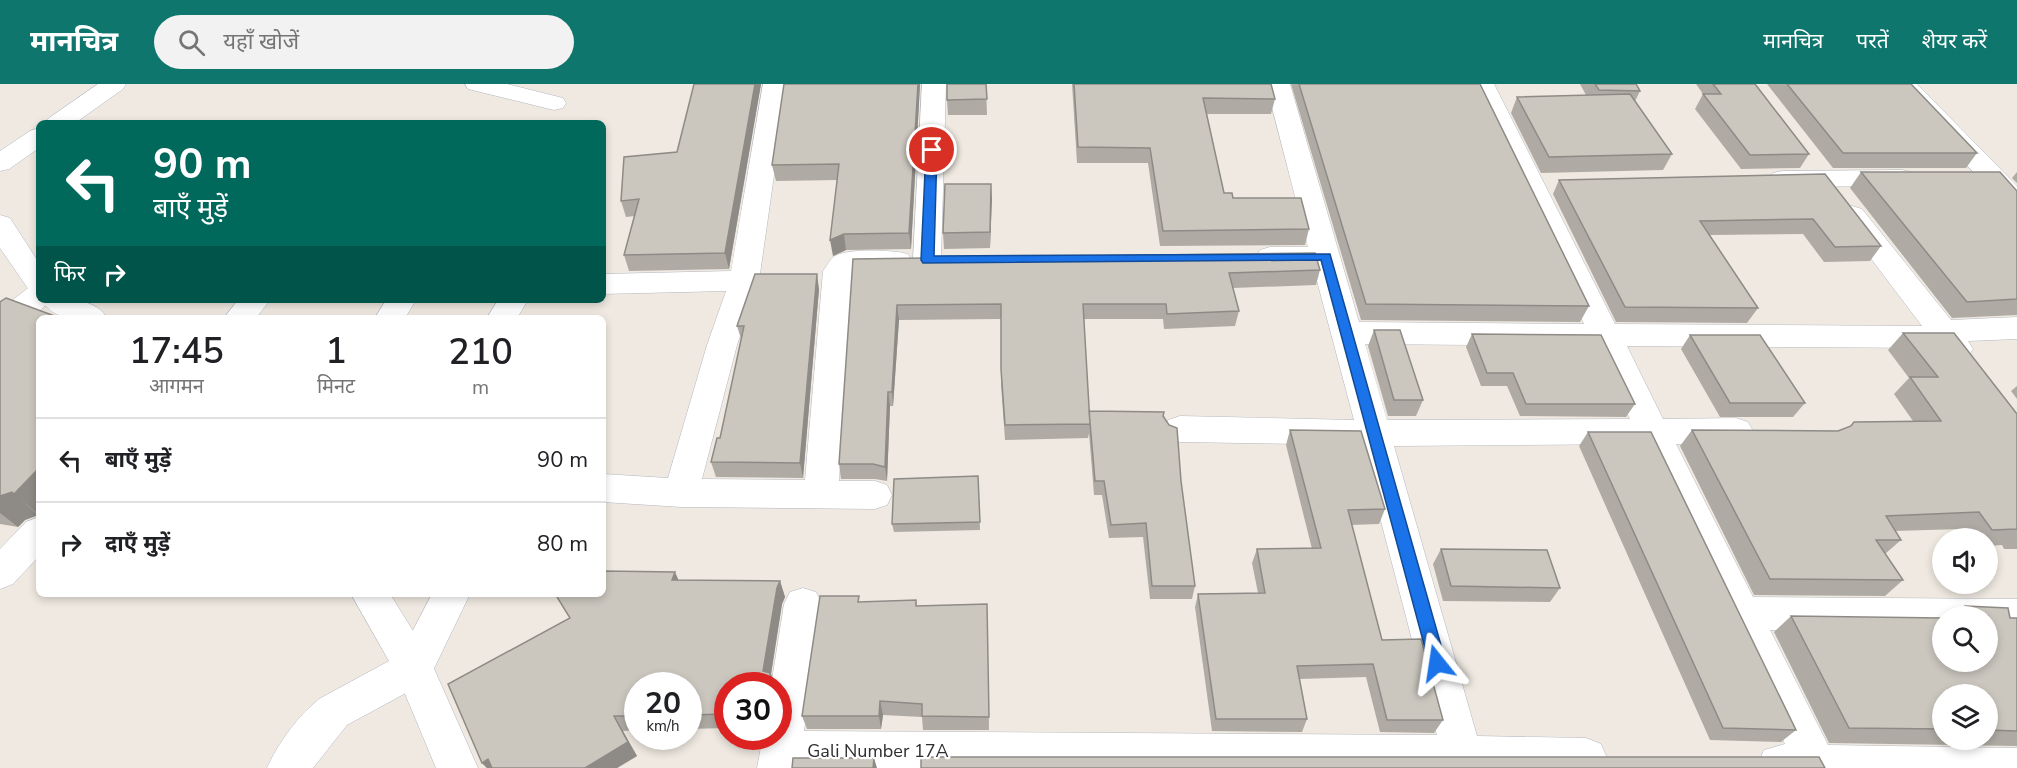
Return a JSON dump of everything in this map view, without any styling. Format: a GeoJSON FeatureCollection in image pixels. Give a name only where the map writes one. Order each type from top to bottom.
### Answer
{"type":"FeatureCollection","features":[{"type":"Feature","properties":{"kind":"street"},"geometry":{"type":"LineString","coordinates":[[62,120],[114,84]]}},
{"type":"Feature","properties":{"kind":"street"},"geometry":{"type":"LineString","coordinates":[[477,84],[554,103]]}},
{"type":"Feature","properties":{"kind":"street"},"geometry":{"type":"LineString","coordinates":[[681,493],[722,345],[744,280],[775,84]]}},
{"type":"Feature","properties":{"kind":"street"},"geometry":{"type":"LineString","coordinates":[[821,496],[829,377],[841,266],[855,261],[939,260],[934,84]]}},
{"type":"Feature","properties":{"kind":"street"},"geometry":{"type":"LineString","coordinates":[[1278,84],[1464,761]]}},
{"type":"Feature","properties":{"kind":"street"},"geometry":{"type":"LineString","coordinates":[[1482,84],[1543,184],[1605,333],[1817,767]]}},
{"type":"Feature","properties":{"kind":"street"},"geometry":{"type":"LineString","coordinates":[[1903,84],[2017,202]]}},
{"type":"Feature","properties":{"kind":"street"},"geometry":{"type":"LineString","coordinates":[[0,163],[36,138]]}},
{"type":"Feature","properties":{"kind":"street"},"geometry":{"type":"LineString","coordinates":[[1802,150],[1975,373]]}},
{"type":"Feature","properties":{"kind":"street"},"geometry":{"type":"LineString","coordinates":[[1754,179],[1926,178]]}},
{"type":"Feature","properties":{"kind":"street"},"geometry":{"type":"LineString","coordinates":[[1959,178],[1994,178]]}},
{"type":"Feature","properties":{"kind":"street"},"geometry":{"type":"LineString","coordinates":[[0,224],[36,279]]}},
{"type":"Feature","properties":{"kind":"street"},"geometry":{"type":"LineString","coordinates":[[1244,257],[1326,256]]}},
{"type":"Feature","properties":{"kind":"street"},"geometry":{"type":"LineString","coordinates":[[606,284],[744,280]]}},
{"type":"Feature","properties":{"kind":"street"},"geometry":{"type":"LineString","coordinates":[[0,326],[36,297]]}},
{"type":"Feature","properties":{"kind":"street"},"geometry":{"type":"LineString","coordinates":[[61,303],[85,315]]}},
{"type":"Feature","properties":{"kind":"street"},"geometry":{"type":"LineString","coordinates":[[242,315],[252,303]]}},
{"type":"Feature","properties":{"kind":"street"},"geometry":{"type":"LineString","coordinates":[[1346,333],[1946,334],[2017,328]]}},
{"type":"Feature","properties":{"kind":"street"},"geometry":{"type":"LineString","coordinates":[[1180,429],[1375,433],[1652,430],[1766,432]]}},
{"type":"Feature","properties":{"kind":"street"},"geometry":{"type":"LineString","coordinates":[[606,488],[681,493],[875,495]]}},
{"type":"Feature","properties":{"kind":"street"},"geometry":{"type":"LineString","coordinates":[[0,573],[36,535]]}},
{"type":"Feature","properties":{"kind":"street"},"geometry":{"type":"LineString","coordinates":[[372,597],[414,668],[450,763]]}},
{"type":"Feature","properties":{"kind":"street"},"geometry":{"type":"LineString","coordinates":[[288,768],[325,719],[333,712],[414,668],[450,597]]}},
{"type":"Feature","properties":{"kind":"street"},"geometry":{"type":"LineString","coordinates":[[779,759],[803,604]]}},
{"type":"Feature","properties":{"kind":"street"},"geometry":{"type":"LineString","coordinates":[[1742,614],[2017,616]]}},
{"type":"Feature","properties":{"kind":"street","name":"Gali Number 17A"},"geometry":{"type":"LineString","coordinates":[[779,759],[993,752],[1464,761],[1628,760]]}},
{"type":"Feature","properties":{"kind":"street"},"geometry":{"type":"LineString","coordinates":[[1746,763],[1817,767],[2017,768]]}},
{"type":"Feature","properties":{"kind":"building"},"geometry":{"type":"Polygon","coordinates":[[[694,84],[755,84],[725,253],[624,255],[639,199],[621,201],[624,157],[677,152],[694,84]]]}},
{"type":"Feature","properties":{"kind":"building"},"geometry":{"type":"Polygon","coordinates":[[[784,84],[918,84],[909,233],[844,234],[830,240],[839,164],[772,165],[784,84]]]}},
{"type":"Feature","properties":{"kind":"building"},"geometry":{"type":"Polygon","coordinates":[[[947,84],[986,84],[987,99],[947,100],[947,84]]]}},
{"type":"Feature","properties":{"kind":"building"},"geometry":{"type":"Polygon","coordinates":[[[1074,84],[1271,84],[1275,99],[1203,98],[1224,193],[1232,193],[1233,198],[1301,198],[1309,229],[1163,231],[1150,148],[1078,147],[1074,84]]]}},
{"type":"Feature","properties":{"kind":"building"},"geometry":{"type":"Polygon","coordinates":[[[1299,84],[1480,84],[1589,306],[1366,304],[1299,84]]]}},
{"type":"Feature","properties":{"kind":"building"},"geometry":{"type":"Polygon","coordinates":[[[1595,84],[1636,84],[1640,91],[1599,90],[1595,84]]]}},
{"type":"Feature","properties":{"kind":"building"},"geometry":{"type":"Polygon","coordinates":[[[1713,84],[1755,84],[1809,154],[1750,155],[1703,94],[1721,94],[1713,84]]]}},
{"type":"Feature","properties":{"kind":"building"},"geometry":{"type":"Polygon","coordinates":[[[1787,84],[1911,84],[1977,153],[1843,153],[1787,84]]]}},
{"type":"Feature","properties":{"kind":"building"},"geometry":{"type":"Polygon","coordinates":[[[1630,94],[1672,154],[1549,157],[1517,97],[1630,94]]]}},
{"type":"Feature","properties":{"kind":"building"},"geometry":{"type":"Polygon","coordinates":[[[1861,172],[2000,172],[2017,191],[2017,299],[1967,302],[1861,172]]]}},
{"type":"Feature","properties":{"kind":"building"},"geometry":{"type":"Polygon","coordinates":[[[1825,174],[1881,246],[1835,247],[1813,219],[1700,221],[1758,308],[1625,307],[1559,180],[1825,174]]]}},
{"type":"Feature","properties":{"kind":"building"},"geometry":{"type":"Polygon","coordinates":[[[945,184],[991,184],[990,232],[943,233],[945,184]]]}},
{"type":"Feature","properties":{"kind":"building"},"geometry":{"type":"Polygon","coordinates":[[[1315,253],[1320,270],[1229,273],[1239,311],[1167,314],[1166,304],[1083,304],[1090,424],[1005,425],[1001,369],[1001,304],[897,305],[892,392],[888,392],[885,467],[873,464],[839,464],[853,259],[1315,253]]]}},
{"type":"Feature","properties":{"kind":"building"},"geometry":{"type":"Polygon","coordinates":[[[755,274],[817,274],[800,463],[711,462],[717,438],[720,438],[744,326],[737,326],[755,274]]]}},
{"type":"Feature","properties":{"kind":"building"},"geometry":{"type":"Polygon","coordinates":[[[6,298],[52,315],[36,315],[36,471],[14,494],[12,492],[0,496],[0,302],[6,298]]]}},
{"type":"Feature","properties":{"kind":"building"},"geometry":{"type":"Polygon","coordinates":[[[1374,330],[1400,330],[1423,400],[1394,400],[1374,330]]]}},
{"type":"Feature","properties":{"kind":"building"},"geometry":{"type":"Polygon","coordinates":[[[1903,333],[1954,333],[2017,414],[2017,529],[1991,528],[1979,512],[1886,516],[1901,540],[1876,540],[1903,580],[1770,579],[1692,430],[1838,431],[1851,426],[1854,422],[1941,421],[1910,377],[1938,377],[1903,333]]]}},
{"type":"Feature","properties":{"kind":"building"},"geometry":{"type":"Polygon","coordinates":[[[1472,334],[1601,335],[1635,404],[1526,404],[1513,373],[1487,373],[1472,334]]]}},
{"type":"Feature","properties":{"kind":"building"},"geometry":{"type":"Polygon","coordinates":[[[1690,335],[1760,335],[1805,403],[1730,403],[1690,335]]]}},
{"type":"Feature","properties":{"kind":"building"},"geometry":{"type":"Polygon","coordinates":[[[1089,411],[1164,412],[1163,416],[1169,425],[1177,428],[1181,481],[1195,586],[1152,586],[1146,523],[1111,525],[1104,481],[1095,481],[1089,411]]]}},
{"type":"Feature","properties":{"kind":"building"},"geometry":{"type":"Polygon","coordinates":[[[1290,430],[1361,431],[1385,509],[1348,510],[1382,640],[1421,639],[1443,720],[1387,720],[1373,664],[1297,666],[1307,719],[1216,719],[1198,594],[1265,593],[1257,549],[1321,548],[1290,430]]]}},
{"type":"Feature","properties":{"kind":"building"},"geometry":{"type":"Polygon","coordinates":[[[1588,432],[1651,432],[1796,730],[1723,728],[1588,432]]]}},
{"type":"Feature","properties":{"kind":"building"},"geometry":{"type":"Polygon","coordinates":[[[978,476],[980,522],[892,524],[894,479],[978,476]]]}},
{"type":"Feature","properties":{"kind":"building"},"geometry":{"type":"Polygon","coordinates":[[[1441,549],[1547,550],[1560,588],[1451,586],[1441,549]]]}},
{"type":"Feature","properties":{"kind":"building"},"geometry":{"type":"Polygon","coordinates":[[[606,571],[675,572],[672,580],[780,581],[763,671],[766,672],[714,672],[714,714],[702,715],[702,672],[624,672],[624,716],[614,716],[624,735],[624,744],[585,768],[492,768],[488,759],[482,763],[448,684],[570,618],[557,597],[606,597],[606,571]]]}},
{"type":"Feature","properties":{"kind":"building"},"geometry":{"type":"Polygon","coordinates":[[[820,596],[859,596],[858,602],[916,600],[916,606],[987,604],[989,717],[922,716],[922,704],[880,701],[879,716],[802,716],[820,596]]]}},
{"type":"Feature","properties":{"kind":"building"},"geometry":{"type":"Polygon","coordinates":[[[1998,608],[2008,608],[2010,618],[2017,618],[2017,731],[1998,730],[1998,684],[1932,684],[1932,729],[1849,728],[1791,616],[1932,618],[1932,672],[1998,672],[1998,608]]]}},
{"type":"Feature","properties":{"kind":"building"},"geometry":{"type":"Polygon","coordinates":[[[921,757],[1819,757],[1825,768],[921,768],[921,757]]]}},
{"type":"Feature","properties":{"kind":"building"},"geometry":{"type":"Polygon","coordinates":[[[793,758],[874,758],[873,768],[792,768],[793,758]]]}},
{"type":"Feature","properties":{"kind":"route"},"geometry":{"type":"LineString","coordinates":[[932,150],[927,260],[1326,256],[1437,663]]}}]}
